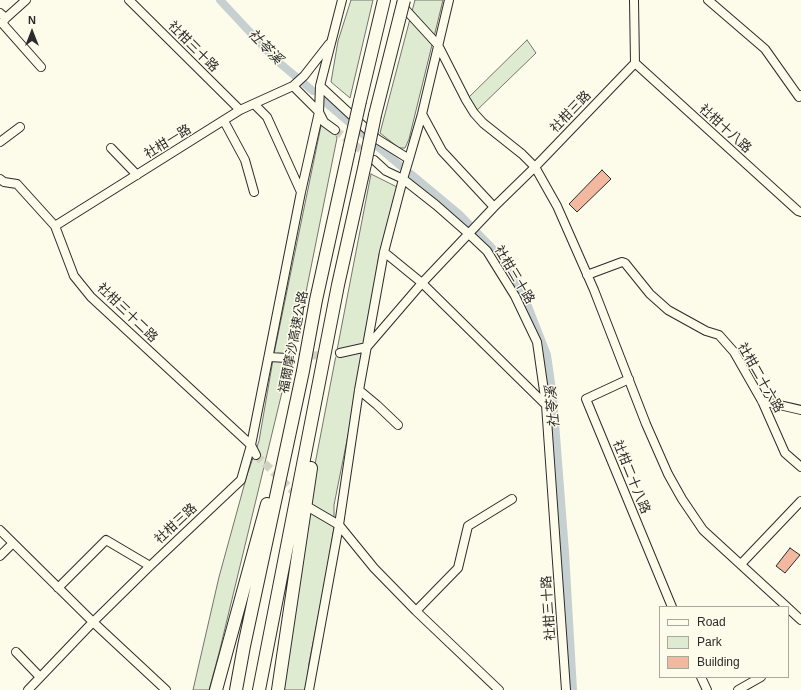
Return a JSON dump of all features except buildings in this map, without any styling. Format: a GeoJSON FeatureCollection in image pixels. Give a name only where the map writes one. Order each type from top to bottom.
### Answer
{"type":"FeatureCollection","features":[{"type":"Feature","properties":{"kind":"highway","name":"福爾摩沙高速公路"},"geometry":{"type":"LineString","coordinates":[[236,690],[244,646],[303,371],[316,300],[384,0]]}},
{"type":"Feature","properties":{"kind":"highway"},"geometry":{"type":"LineString","coordinates":[[259,690],[333,312],[370,162],[375,115],[404,0]]}},
{"type":"Feature","properties":{"kind":"highway"},"geometry":{"type":"LineString","coordinates":[[278,690],[333,312]]}},
{"type":"Feature","properties":{"kind":"highway"},"geometry":{"type":"LineString","coordinates":[[216,690],[303,371]]}},
{"type":"Feature","properties":{"kind":"street"},"geometry":{"type":"LineString","coordinates":[[26,0],[3,16],[2,23],[41,66]]}},
{"type":"Feature","properties":{"kind":"street","name":"社柑三十路"},"geometry":{"type":"LineString","coordinates":[[129,0],[240,110]]}},
{"type":"Feature","properties":{"kind":"street","name":"社柑三路"},"geometry":{"type":"LineString","coordinates":[[28,690],[93,622],[241,480],[251,445],[301,192],[319,112],[320,86],[342,0]]}},
{"type":"Feature","properties":{"kind":"street"},"geometry":{"type":"LineString","coordinates":[[398,0],[438,45],[466,100],[474,112],[483,123],[522,154],[535,168],[557,206],[587,275],[646,424],[668,474],[682,499],[703,530],[785,606]]}},
{"type":"Feature","properties":{"kind":"street"},"geometry":{"type":"LineString","coordinates":[[309,690],[339,525],[359,390],[384,252],[422,114],[449,0]]}},
{"type":"Feature","properties":{"kind":"street"},"geometry":{"type":"LineString","coordinates":[[634,0],[634,63]]}},
{"type":"Feature","properties":{"kind":"street"},"geometry":{"type":"LineString","coordinates":[[708,0],[765,49],[799,97],[801,95]]}},
{"type":"Feature","properties":{"kind":"street"},"geometry":{"type":"LineString","coordinates":[[331,42],[297,83],[319,112],[324,122],[335,130]]}},
{"type":"Feature","properties":{"kind":"street","name":"社柑三路"},"geometry":{"type":"LineString","coordinates":[[469,234],[494,207],[535,168],[634,63]]}},
{"type":"Feature","properties":{"kind":"street","name":"社柑十八路"},"geometry":{"type":"LineString","coordinates":[[634,63],[798,211],[801,212]]}},
{"type":"Feature","properties":{"kind":"street","name":"社柑一路"},"geometry":{"type":"LineString","coordinates":[[55,226],[240,110],[297,83]]}},
{"type":"Feature","properties":{"kind":"street"},"geometry":{"type":"LineString","coordinates":[[320,86],[377,139],[409,159]]}},
{"type":"Feature","properties":{"kind":"street"},"geometry":{"type":"LineString","coordinates":[[254,104],[267,117],[301,192]]}},
{"type":"Feature","properties":{"kind":"street"},"geometry":{"type":"LineString","coordinates":[[422,114],[442,151],[494,207]]}},
{"type":"Feature","properties":{"kind":"street"},"geometry":{"type":"LineString","coordinates":[[224,121],[245,160],[254,192]]}},
{"type":"Feature","properties":{"kind":"street"},"geometry":{"type":"LineString","coordinates":[[0,142],[20,127]]}},
{"type":"Feature","properties":{"kind":"street"},"geometry":{"type":"LineString","coordinates":[[112,148],[137,175]]}},
{"type":"Feature","properties":{"kind":"street","name":"社柑三十路"},"geometry":{"type":"LineString","coordinates":[[370,162],[403,179],[436,205],[487,252],[515,296],[537,342],[546,405],[566,690]]}},
{"type":"Feature","properties":{"kind":"street","name":"社柑三十二路"},"geometry":{"type":"LineString","coordinates":[[0,179],[4,182],[17,184],[55,226],[74,276],[91,297],[251,445],[256,455]]}},
{"type":"Feature","properties":{"kind":"street"},"geometry":{"type":"LineString","coordinates":[[340,353],[367,347],[422,283],[469,234]]}},
{"type":"Feature","properties":{"kind":"street"},"geometry":{"type":"LineString","coordinates":[[384,252],[422,283],[546,405]]}},
{"type":"Feature","properties":{"kind":"street","name":"社柑二十六路"},"geometry":{"type":"LineString","coordinates":[[587,275],[622,262],[626,263],[650,294],[668,310],[706,331],[719,335],[734,352],[762,401],[785,453],[801,467]]}},
{"type":"Feature","properties":{"kind":"street"},"geometry":{"type":"LineString","coordinates":[[269,357],[287,358]]}},
{"type":"Feature","properties":{"kind":"street","name":"社柑二十八路"},"geometry":{"type":"LineString","coordinates":[[629,379],[586,398],[672,606]]}},
{"type":"Feature","properties":{"kind":"street"},"geometry":{"type":"LineString","coordinates":[[359,390],[377,404],[398,425]]}},
{"type":"Feature","properties":{"kind":"street"},"geometry":{"type":"LineString","coordinates":[[762,401],[801,410]]}},
{"type":"Feature","properties":{"kind":"street"},"geometry":{"type":"LineString","coordinates":[[416,610],[458,568],[468,526],[512,499]]}},
{"type":"Feature","properties":{"kind":"street"},"geometry":{"type":"LineString","coordinates":[[740,564],[801,501]]}},
{"type":"Feature","properties":{"kind":"street"},"geometry":{"type":"LineString","coordinates":[[310,508],[339,525],[374,568],[499,690]]}},
{"type":"Feature","properties":{"kind":"street"},"geometry":{"type":"LineString","coordinates":[[0,530],[93,622],[166,690]]}},
{"type":"Feature","properties":{"kind":"street"},"geometry":{"type":"LineString","coordinates":[[58,588],[106,540],[150,566]]}},
{"type":"Feature","properties":{"kind":"street"},"geometry":{"type":"LineString","coordinates":[[0,556],[13,543]]}},
{"type":"Feature","properties":{"kind":"street"},"geometry":{"type":"LineString","coordinates":[[789,610],[801,620]]}},
{"type":"Feature","properties":{"kind":"street"},"geometry":{"type":"LineString","coordinates":[[16,652],[40,677]]}},
{"type":"Feature","properties":{"kind":"street"},"geometry":{"type":"LineString","coordinates":[[701,678],[707,690]]}},
{"type":"Feature","properties":{"kind":"street"},"geometry":{"type":"LineString","coordinates":[[738,690],[759,678]]}},
{"type":"Feature","properties":{"kind":"green space"},"geometry":{"type":"Polygon","coordinates":[[[351,0],[373,0],[350,98],[331,82],[338,41],[351,0]]]}},
{"type":"Feature","properties":{"kind":"green space"},"geometry":{"type":"Polygon","coordinates":[[[415,0],[443,0],[409,139],[405,148],[399,148],[380,133],[415,0]]]}},
{"type":"Feature","properties":{"kind":"green space"},"geometry":{"type":"Polygon","coordinates":[[[527,40],[536,53],[474,113],[466,100],[527,40]]]}},
{"type":"Feature","properties":{"kind":"green space"},"geometry":{"type":"Polygon","coordinates":[[[322,121],[332,126],[337,138],[305,297],[209,690],[193,690],[219,577],[247,475],[259,441],[274,354],[322,121]]]}},
{"type":"Feature","properties":{"kind":"green space"},"geometry":{"type":"Polygon","coordinates":[[[371,174],[397,187],[379,255],[364,355],[334,505],[334,528],[309,663],[306,690],[281,690],[299,547],[371,174]]]}},
{"type":"Feature","properties":{"kind":"waterway","name":"社苓溪"},"geometry":{"type":"LineString","coordinates":[[220,0],[276,60],[313,91]]}},
{"type":"Feature","properties":{"kind":"waterway","name":"社苓溪"},"geometry":{"type":"LineString","coordinates":[[325,102],[403,168]]}},
{"type":"Feature","properties":{"kind":"waterway","name":"社苓溪"},"geometry":{"type":"LineString","coordinates":[[411,174],[459,214],[495,251],[524,296],[547,355],[553,397],[565,552],[573,690]]}},
{"type":"Feature","properties":{"kind":"tunnel"},"geometry":{"type":"LineString","coordinates":[[335,130],[369,156]]}},
{"type":"Feature","properties":{"kind":"tunnel"},"geometry":{"type":"LineString","coordinates":[[287,358],[340,353]]}},
{"type":"Feature","properties":{"kind":"tunnel"},"geometry":{"type":"LineString","coordinates":[[256,455],[300,498]]}}]}
